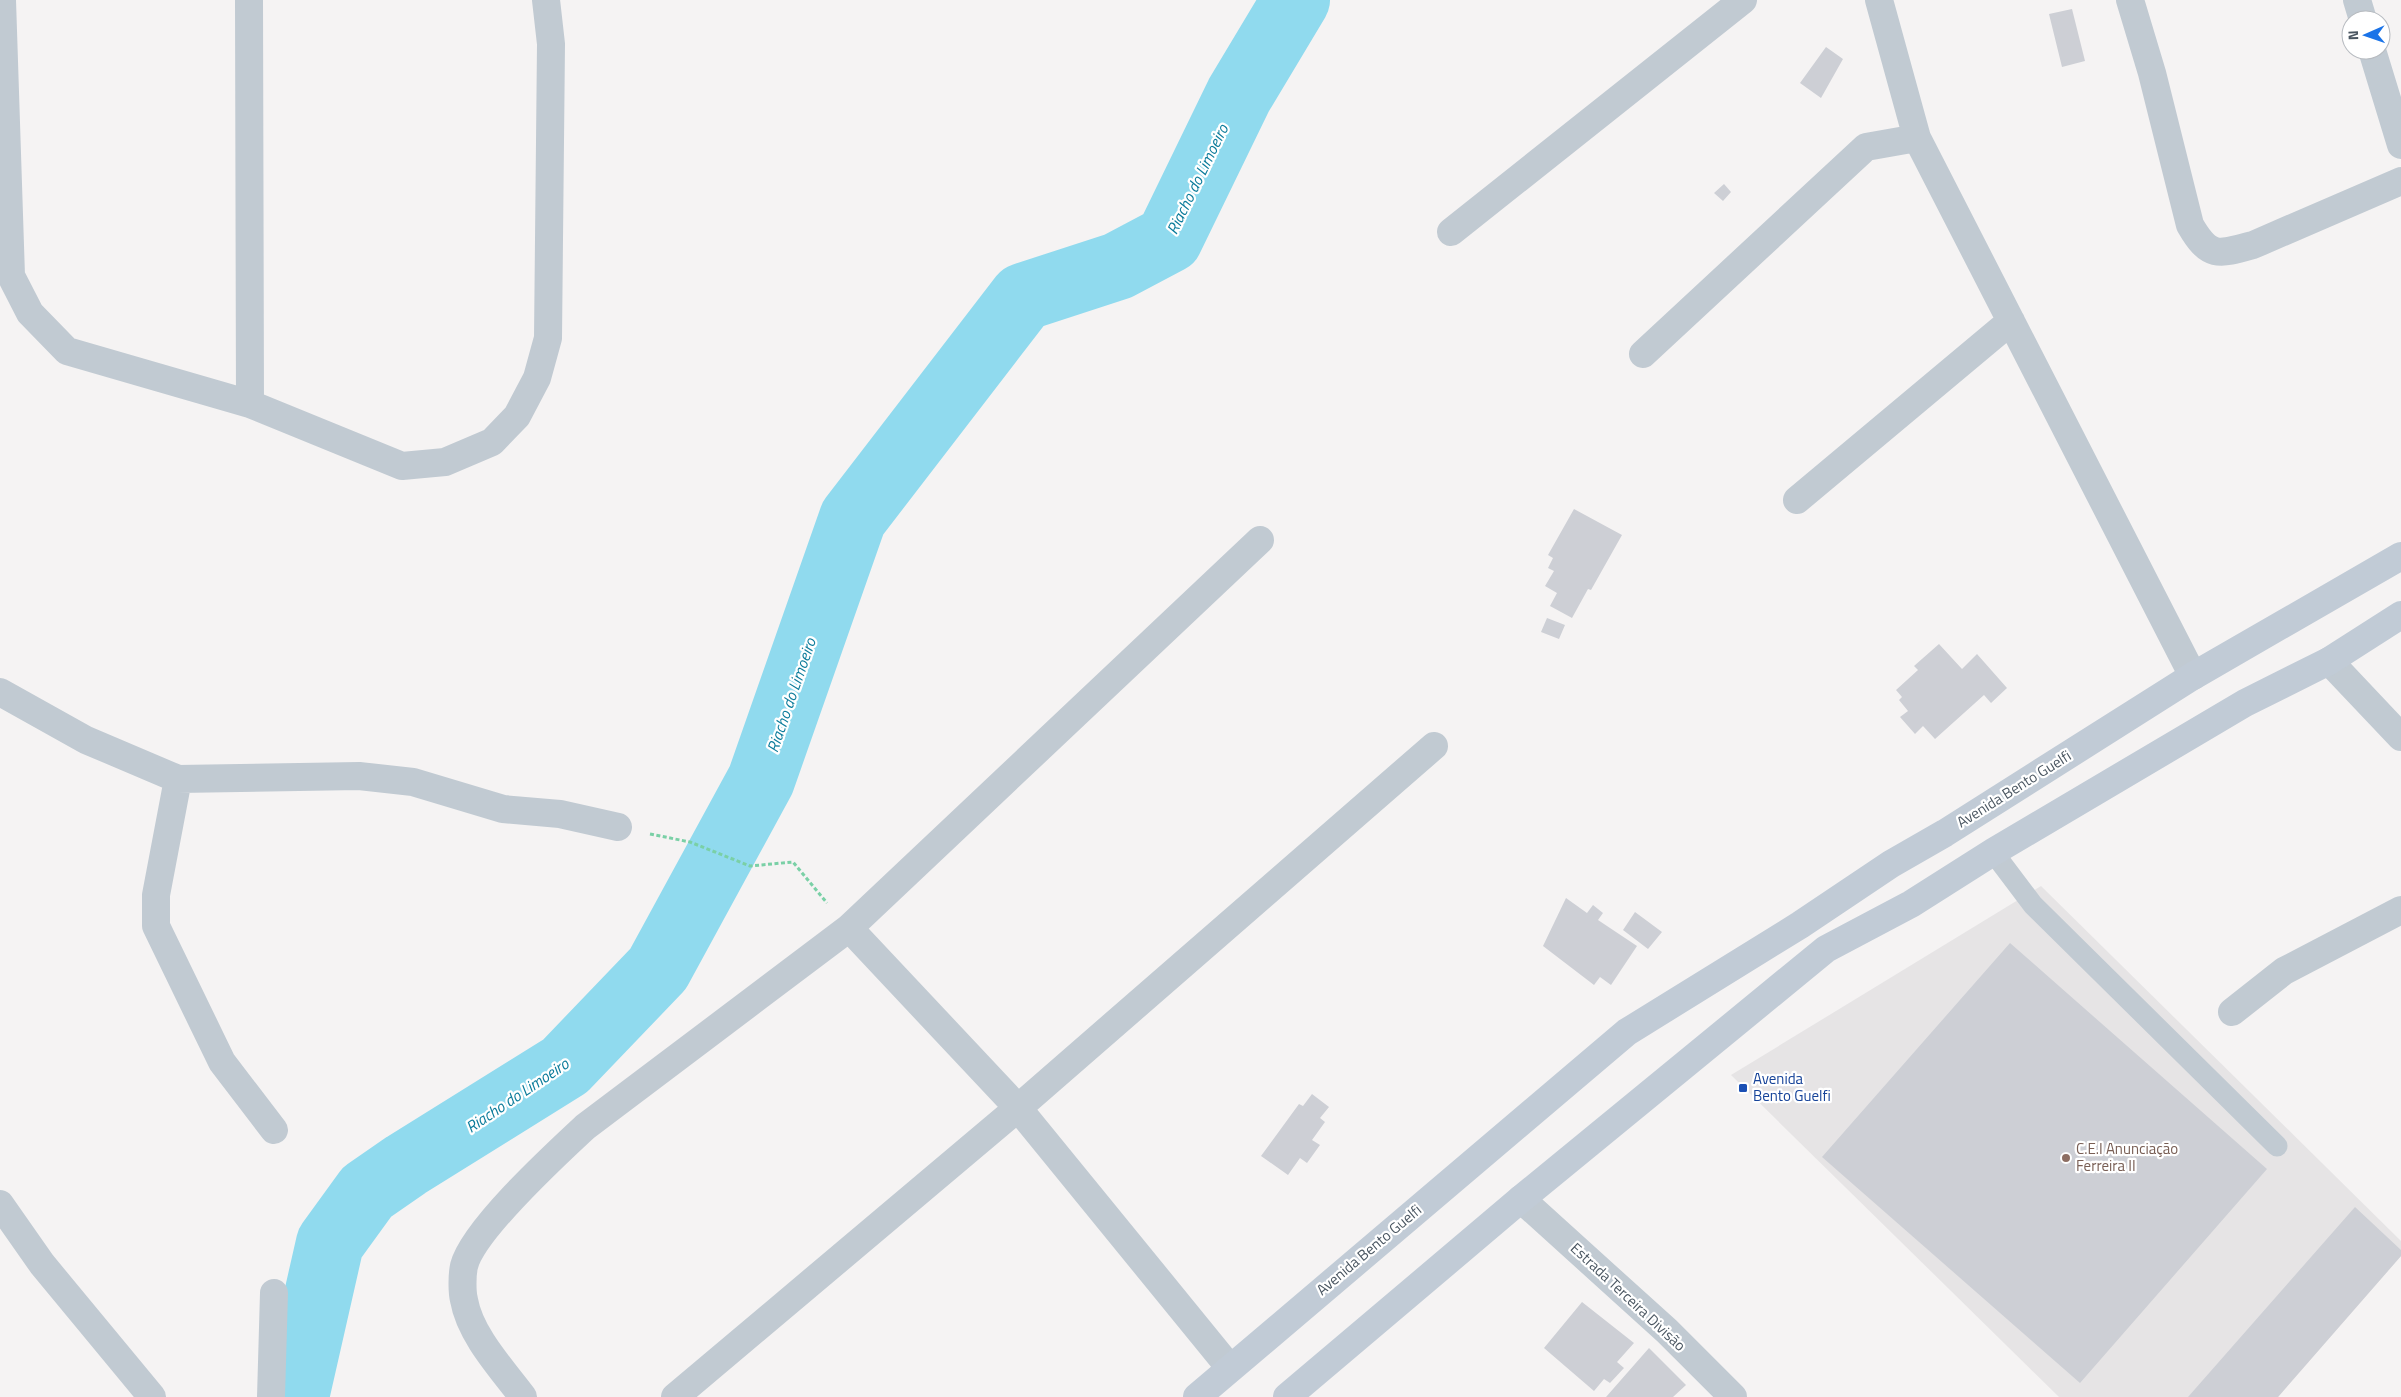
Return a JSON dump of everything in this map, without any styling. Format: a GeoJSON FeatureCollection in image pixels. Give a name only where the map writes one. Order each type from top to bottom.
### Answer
{"type":"FeatureCollection","features":[{"type":"Feature","properties":{"kind":"main road","name":"Avenida Bento Guelfi"},"geometry":{"type":"LineString","coordinates":[[1197,1397],[1628,1032],[1800,925],[1891,864],[1945,833],[2193,676],[2401,556]]}},
{"type":"Feature","properties":{"kind":"main road"},"geometry":{"type":"LineString","coordinates":[[1287,1397],[1521,1200],[1826,948],[1911,904],[1992,852],[2245,703],[2329,661],[2401,615]]}},
{"type":"Feature","properties":{"kind":"street"},"geometry":{"type":"LineString","coordinates":[[2,0],[5,236],[11,276],[30,313],[67,351],[250,404],[402,466],[445,462],[492,442],[517,416],[537,378],[548,338],[551,44],[546,0]]}},
{"type":"Feature","properties":{"kind":"street"},"geometry":{"type":"LineString","coordinates":[[249,0],[250,404]]}},
{"type":"Feature","properties":{"kind":"street"},"geometry":{"type":"LineString","coordinates":[[1879,0],[1917,138],[2193,676]]}},
{"type":"Feature","properties":{"kind":"street"},"geometry":{"type":"LineString","coordinates":[[2130,0],[2152,73],[2190,225],[2201,245],[2218,252],[2231,251],[2253,245],[2401,181]]}},
{"type":"Feature","properties":{"kind":"street"},"geometry":{"type":"LineString","coordinates":[[1451,232],[1732,4]]}},
{"type":"Feature","properties":{"kind":"street"},"geometry":{"type":"LineString","coordinates":[[2375,60],[2401,145]]}},
{"type":"Feature","properties":{"kind":"street"},"geometry":{"type":"LineString","coordinates":[[1643,354],[1866,146],[1917,138]]}},
{"type":"Feature","properties":{"kind":"street"},"geometry":{"type":"LineString","coordinates":[[1797,500],[2011,321]]}},
{"type":"Feature","properties":{"kind":"street"},"geometry":{"type":"LineString","coordinates":[[523,1397],[478,1337],[464,1301],[464,1266],[479,1236],[554,1156],[585,1127],[849,928],[1260,540]]}},
{"type":"Feature","properties":{"kind":"street"},"geometry":{"type":"LineString","coordinates":[[2329,661],[2401,738]]}},
{"type":"Feature","properties":{"kind":"street"},"geometry":{"type":"LineString","coordinates":[[0,692],[86,740],[178,779],[359,776],[404,781],[503,810],[560,814],[618,827]]}},
{"type":"Feature","properties":{"kind":"street"},"geometry":{"type":"LineString","coordinates":[[674,1397],[1018,1108],[1434,746]]}},
{"type":"Feature","properties":{"kind":"street"},"geometry":{"type":"LineString","coordinates":[[178,779],[156,895],[156,926],[222,1062],[274,1130]]}},
{"type":"Feature","properties":{"kind":"street"},"geometry":{"type":"LineString","coordinates":[[2232,1012],[2284,971],[2401,910]]}},
{"type":"Feature","properties":{"kind":"street"},"geometry":{"type":"LineString","coordinates":[[849,928],[1018,1108],[1230,1368]]}},
{"type":"Feature","properties":{"kind":"street","name":"Estrada Terceira Divisão"},"geometry":{"type":"LineString","coordinates":[[1521,1200],[1667,1331],[1733,1397]]}},
{"type":"Feature","properties":{"kind":"street"},"geometry":{"type":"LineString","coordinates":[[0,1204],[42,1264],[152,1397]]}},
{"type":"Feature","properties":{"kind":"street"},"geometry":{"type":"LineString","coordinates":[[271,1397],[274,1293]]}},
{"type":"Feature","properties":{"kind":"lane"},"geometry":{"type":"LineString","coordinates":[[1992,852],[2033,905],[2277,1146]]}},
{"type":"Feature","properties":{"kind":"path"},"geometry":{"type":"LineString","coordinates":[[618,827],[690,842],[750,866],[793,862],[849,928]]}},
{"type":"Feature","properties":{"kind":"shaded area","name":"C.E.I Anunciação Ferreira II"},"geometry":{"type":"Polygon","coordinates":[[[2041,886],[2401,1241],[2401,1256],[2278,1397],[2059,1397],[1731,1075],[2041,886]]]}},
{"type":"Feature","properties":{"kind":"building"},"geometry":{"type":"Polygon","coordinates":[[[2072,9],[2085,61],[2062,67],[2049,14],[2072,9]]]}},
{"type":"Feature","properties":{"kind":"building"},"geometry":{"type":"Polygon","coordinates":[[[1826,47],[1843,59],[1821,98],[1800,83],[1826,47]]]}},
{"type":"Feature","properties":{"kind":"building"},"geometry":{"type":"Polygon","coordinates":[[[1724,184],[1731,192],[1723,201],[1714,193],[1724,184]]]}},
{"type":"Feature","properties":{"kind":"building"},"geometry":{"type":"Polygon","coordinates":[[[1574,509],[1622,535],[1591,590],[1588,589],[1572,618],[1550,606],[1557,593],[1545,586],[1554,571],[1548,568],[1553,558],[1548,555],[1574,509]]]}},
{"type":"Feature","properties":{"kind":"building"},"geometry":{"type":"Polygon","coordinates":[[[1547,618],[1565,625],[1559,639],[1541,632],[1547,618]]]}},
{"type":"Feature","properties":{"kind":"building"},"geometry":{"type":"Polygon","coordinates":[[[1939,644],[1962,669],[1977,654],[2007,688],[1991,703],[1984,695],[1935,739],[1923,726],[1915,734],[1900,717],[1908,711],[1899,700],[1902,697],[1896,690],[1918,670],[1914,666],[1939,644]]]}},
{"type":"Feature","properties":{"kind":"building"},"geometry":{"type":"Polygon","coordinates":[[[1566,898],[1587,913],[1593,905],[1603,913],[1598,920],[1637,946],[1611,985],[1600,977],[1594,985],[1543,946],[1566,898]]]}},
{"type":"Feature","properties":{"kind":"building"},"geometry":{"type":"Polygon","coordinates":[[[1635,912],[1662,932],[1648,949],[1623,930],[1635,912]]]}},
{"type":"Feature","properties":{"kind":"building"},"geometry":{"type":"Polygon","coordinates":[[[2010,943],[2267,1169],[2080,1383],[1822,1157],[2010,943]]]}},
{"type":"Feature","properties":{"kind":"building"},"geometry":{"type":"Polygon","coordinates":[[[1312,1094],[1329,1107],[1320,1118],[1325,1122],[1312,1140],[1320,1145],[1307,1163],[1300,1158],[1288,1175],[1261,1156],[1299,1104],[1303,1106],[1312,1094]]]}},
{"type":"Feature","properties":{"kind":"building"},"geometry":{"type":"Polygon","coordinates":[[[2355,1207],[2401,1250],[2401,1256],[2278,1397],[2188,1397],[2355,1207]]]}},
{"type":"Feature","properties":{"kind":"building"},"geometry":{"type":"Polygon","coordinates":[[[1582,1302],[1634,1343],[1617,1362],[1624,1368],[1610,1383],[1604,1379],[1594,1391],[1544,1348],[1582,1302]]]}},
{"type":"Feature","properties":{"kind":"building"},"geometry":{"type":"Polygon","coordinates":[[[1649,1348],[1686,1385],[1673,1397],[1606,1397],[1649,1348]]]}},
{"type":"Feature","properties":{"kind":"waterway","name":"Riacho do Limoeiro"},"geometry":{"type":"LineString","coordinates":[[295,1397],[330,1243],[367,1192],[406,1165],[565,1066],[658,969],[761,780],[853,518],[1023,297],[1118,266],[1169,239],[1239,95],[1296,0]]}},
{"type":"Feature","properties":{"kind":"place","name":"Avenida Bento Guelfi"},"geometry":{"type":"Point","coordinates":[1743,1088]}},
{"type":"Feature","properties":{"kind":"place","name":"C.E.I Anunciação Ferreira II"},"geometry":{"type":"Point","coordinates":[2066,1158]}}]}
